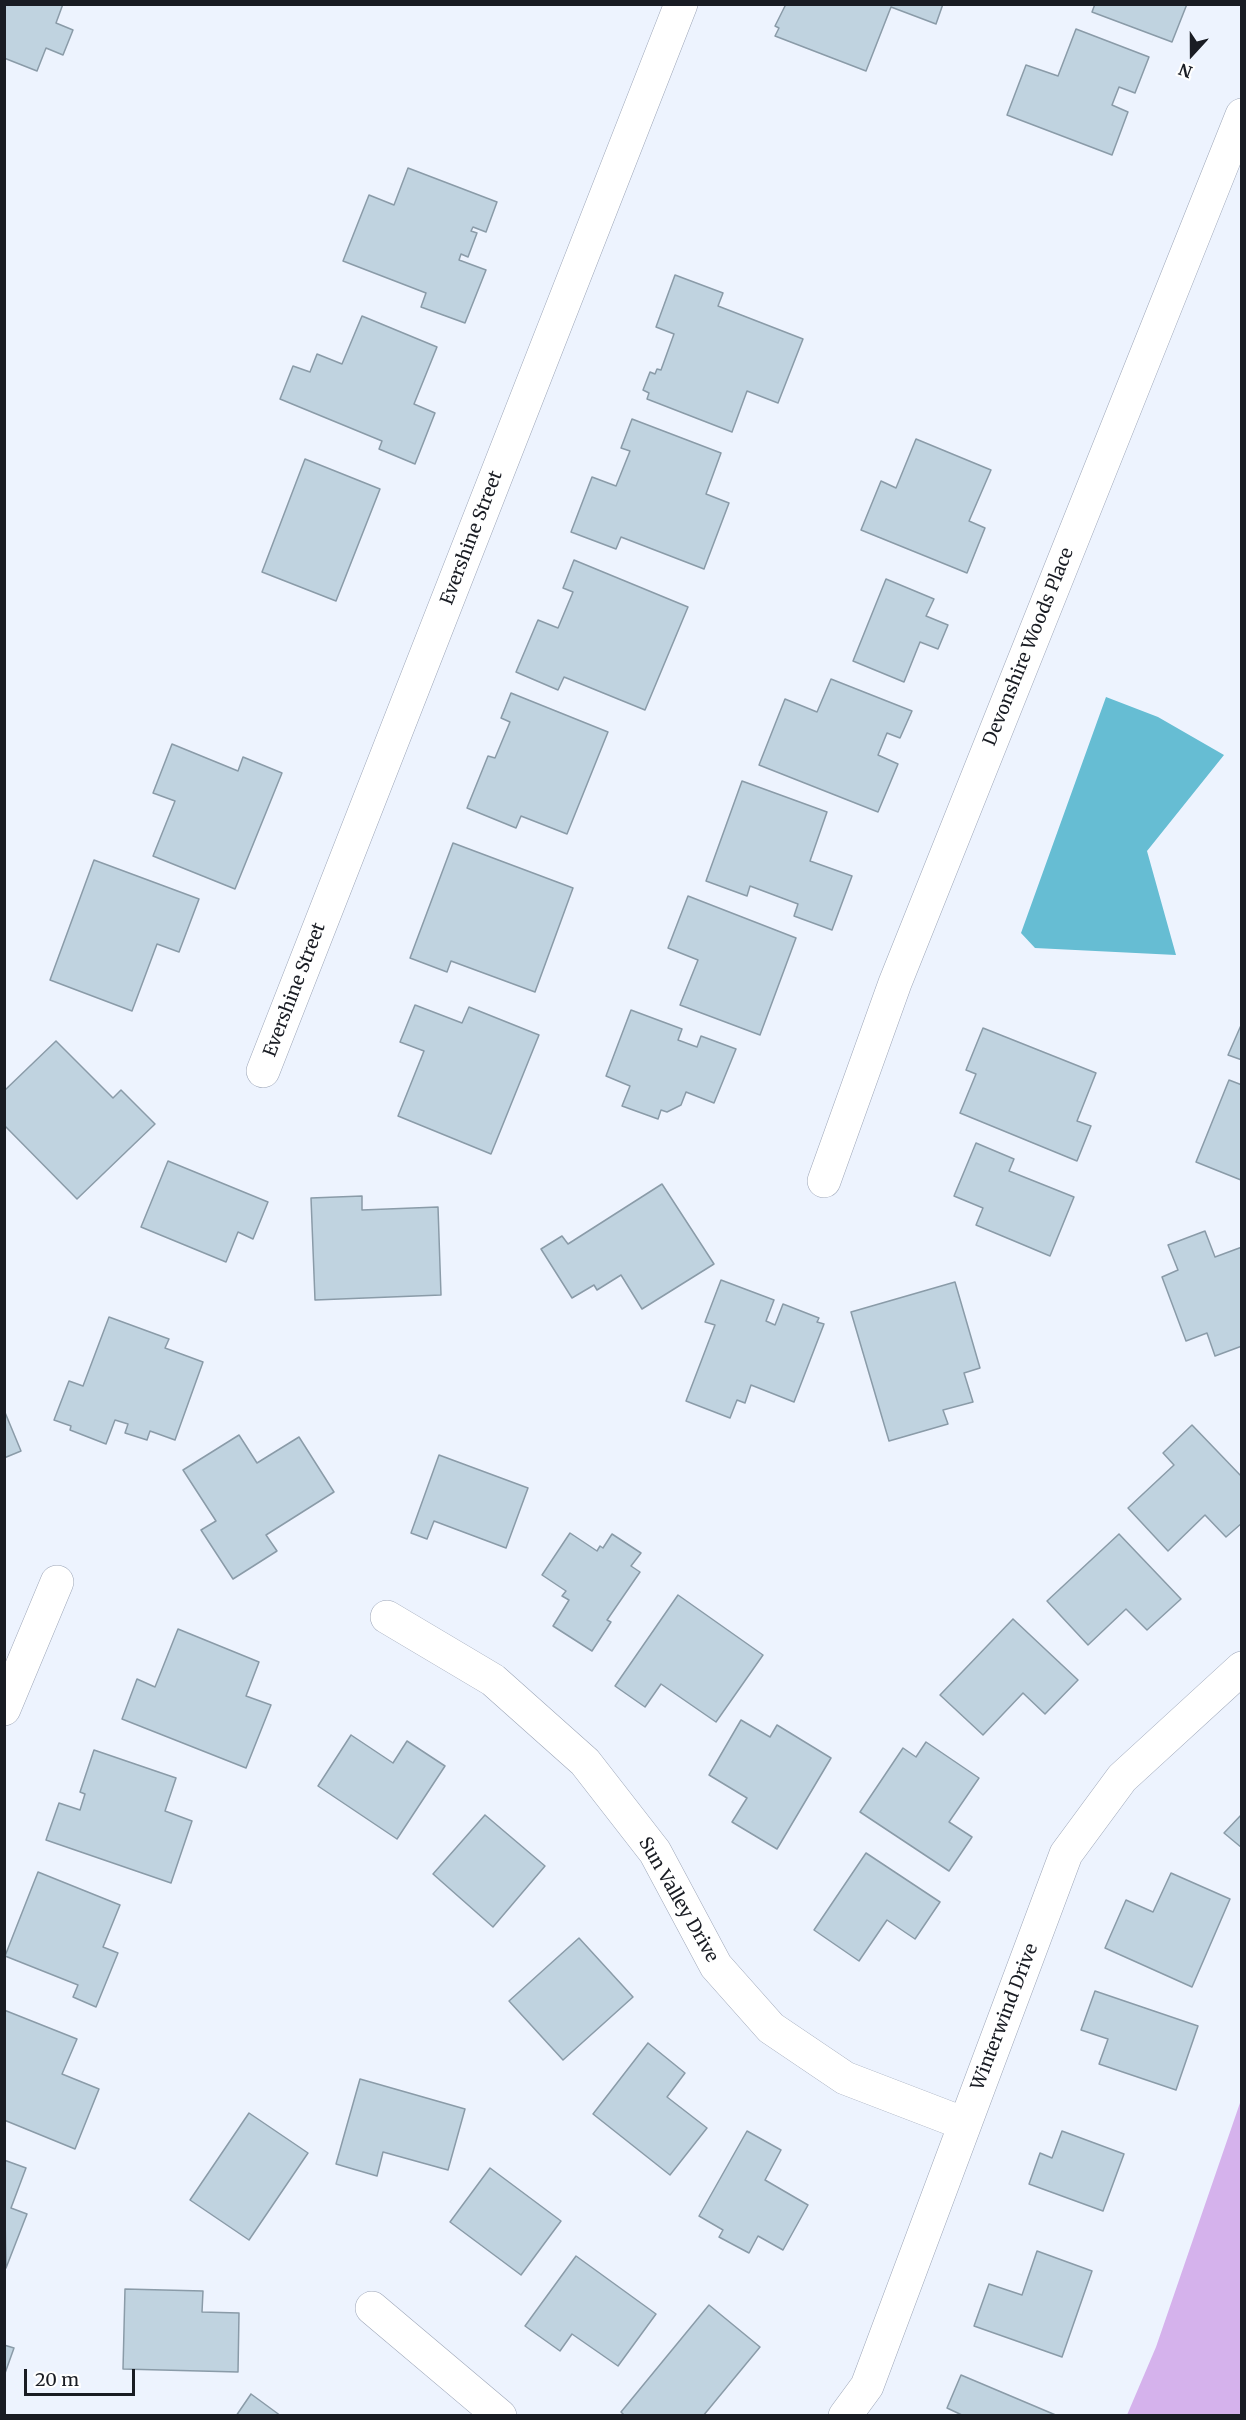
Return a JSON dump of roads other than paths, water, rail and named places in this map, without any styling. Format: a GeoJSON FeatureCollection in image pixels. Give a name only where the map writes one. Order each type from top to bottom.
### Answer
{"type":"FeatureCollection","features":[{"type":"Feature","properties":{"kind":"street","name":"Evershine Street"},"geometry":{"type":"LineString","coordinates":[[263,1071],[681,4]]}},
{"type":"Feature","properties":{"kind":"street","name":"Devonshire Woods Place"},"geometry":{"type":"LineString","coordinates":[[824,1181],[895,983],[1242,115]]}},
{"type":"Feature","properties":{"kind":"street"},"geometry":{"type":"LineString","coordinates":[[4,1709],[57,1582]]}},
{"type":"Feature","properties":{"kind":"street","name":"Sun Valley Drive"},"geometry":{"type":"LineString","coordinates":[[387,1617],[493,1680],[585,1762],[656,1852],[716,1966],[771,2028],[845,2078],[965,2124]]}},
{"type":"Feature","properties":{"kind":"street","name":"Winterwind Drive"},"geometry":{"type":"LineString","coordinates":[[845,2415],[867,2386],[1066,1854],[1122,1778],[1242,1668]]}},
{"type":"Feature","properties":{"kind":"street"},"geometry":{"type":"LineString","coordinates":[[372,2308],[500,2415]]}},
{"type":"Feature","properties":{"kind":"water"},"geometry":{"type":"Polygon","coordinates":[[[1106,697],[1158,717],[1224,755],[1147,851],[1176,955],[1035,948],[1021,933],[1106,697]]]}}]}
